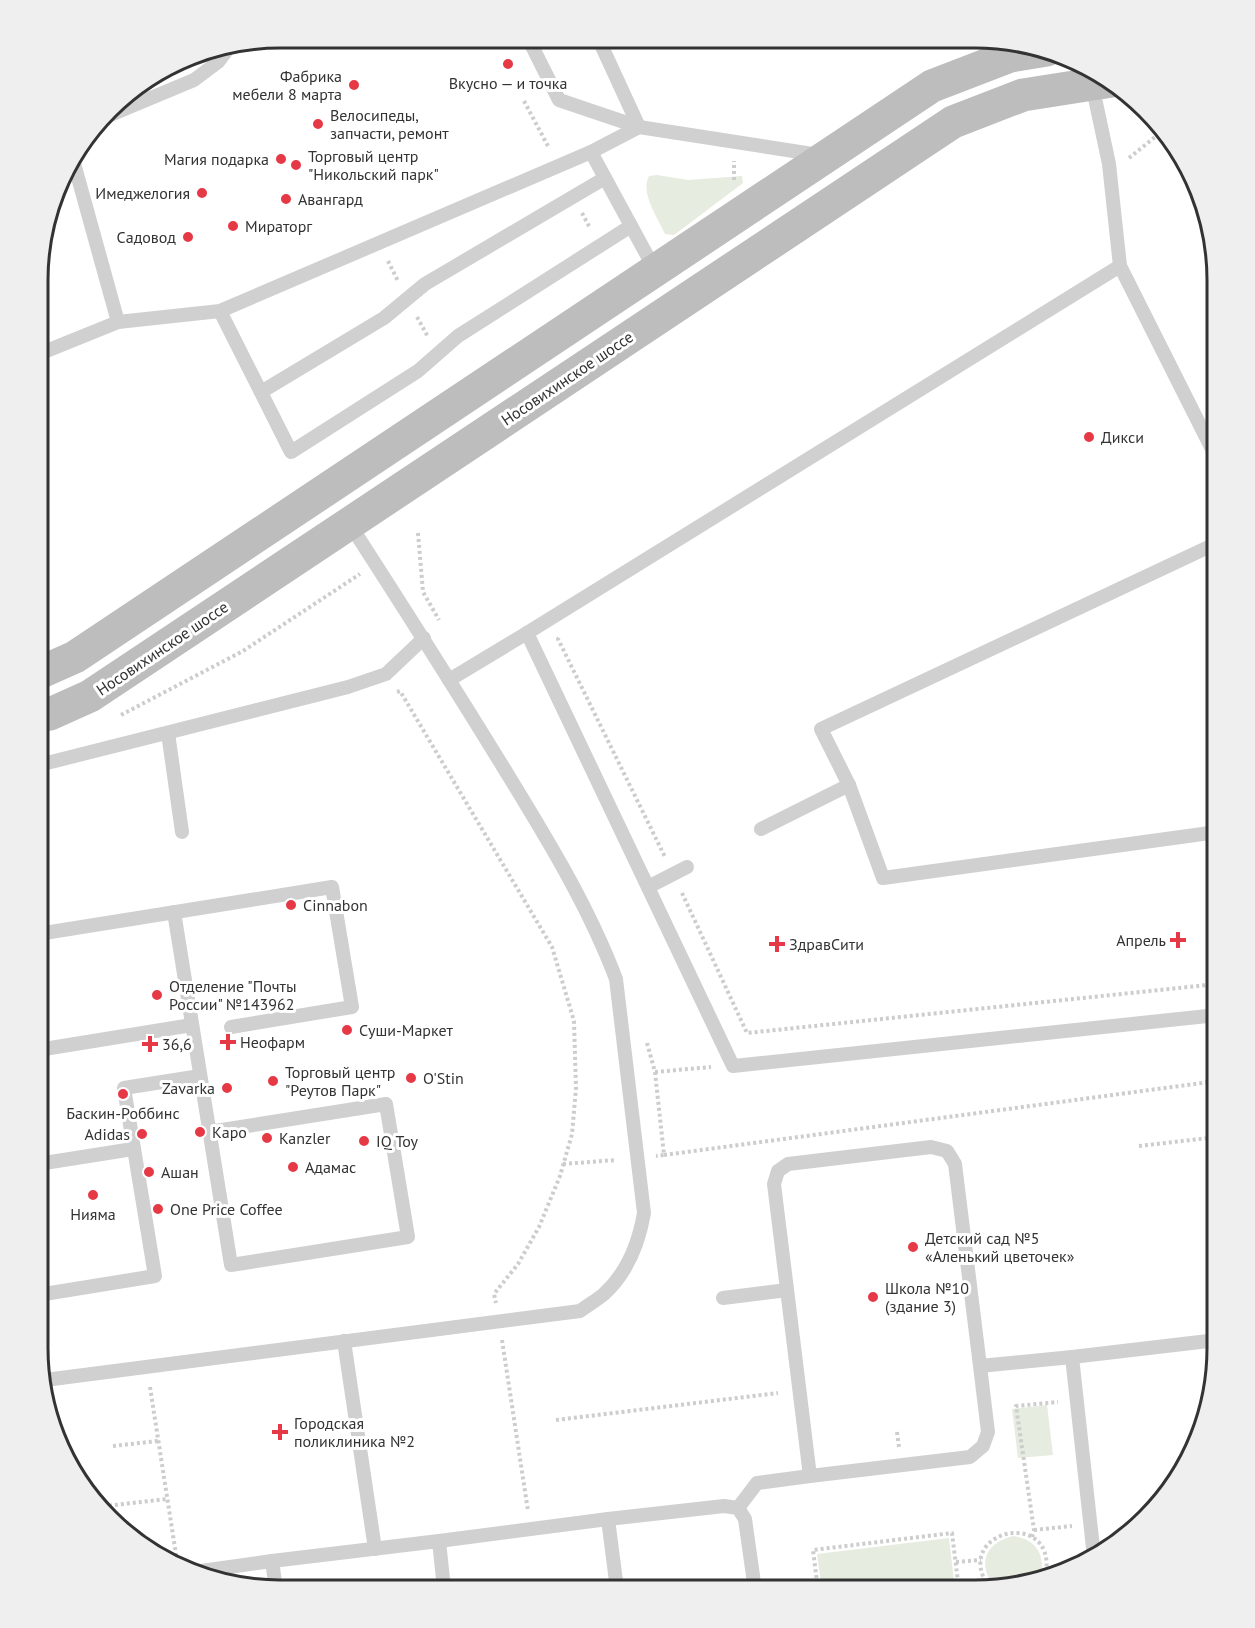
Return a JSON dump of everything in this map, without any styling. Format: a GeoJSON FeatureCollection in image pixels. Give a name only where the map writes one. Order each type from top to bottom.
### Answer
{"type":"FeatureCollection","features":[{"type":"Feature","properties":{"kind":"main road"},"geometry":{"type":"LineString","coordinates":[[48,669],[75,657],[932,86],[1010,56],[1026,53]]}},
{"type":"Feature","properties":{"kind":"main road","name":"Носовихинское шоссе"},"geometry":{"type":"LineString","coordinates":[[48,714],[90,696],[953,122],[1023,95],[1098,84]]}},
{"type":"Feature","properties":{"kind":"lane"},"geometry":{"type":"LineString","coordinates":[[533,48],[559,100],[639,127],[827,156]]}},
{"type":"Feature","properties":{"kind":"lane"},"geometry":{"type":"LineString","coordinates":[[603,48],[639,127]]}},
{"type":"Feature","properties":{"kind":"lane"},"geometry":{"type":"LineString","coordinates":[[123,110],[194,80],[218,62],[223,55]]}},
{"type":"Feature","properties":{"kind":"lane"},"geometry":{"type":"LineString","coordinates":[[1102,86],[1119,266],[1207,439]]}},
{"type":"Feature","properties":{"kind":"lane"},"geometry":{"type":"LineString","coordinates":[[48,350],[118,322],[220,311],[591,152],[639,127]]}},
{"type":"Feature","properties":{"kind":"lane"},"geometry":{"type":"LineString","coordinates":[[591,152],[655,270]]}},
{"type":"Feature","properties":{"kind":"lane"},"geometry":{"type":"LineString","coordinates":[[76,170],[118,322]]}},
{"type":"Feature","properties":{"kind":"lane"},"geometry":{"type":"LineString","coordinates":[[261,392],[384,318],[425,284],[605,178]]}},
{"type":"Feature","properties":{"kind":"lane"},"geometry":{"type":"LineString","coordinates":[[220,311],[291,452],[418,371],[458,336],[631,226]]}},
{"type":"Feature","properties":{"kind":"lane"},"geometry":{"type":"LineString","coordinates":[[449,680],[1119,266]]}},
{"type":"Feature","properties":{"kind":"lane"},"geometry":{"type":"LineString","coordinates":[[50,1379],[580,1311],[604,1293],[621,1273],[639,1239],[644,1213],[616,979],[607,956],[560,860],[424,638],[349,523]]}},
{"type":"Feature","properties":{"kind":"lane"},"geometry":{"type":"LineString","coordinates":[[1207,548],[821,729],[849,785],[883,878],[1207,833]]}},
{"type":"Feature","properties":{"kind":"lane"},"geometry":{"type":"LineString","coordinates":[[526,633],[733,1066],[1207,1016]]}},
{"type":"Feature","properties":{"kind":"lane"},"geometry":{"type":"LineString","coordinates":[[48,763],[348,687],[386,674],[424,638]]}},
{"type":"Feature","properties":{"kind":"lane"},"geometry":{"type":"LineString","coordinates":[[168,733],[182,832]]}},
{"type":"Feature","properties":{"kind":"lane"},"geometry":{"type":"LineString","coordinates":[[761,829],[849,785]]}},
{"type":"Feature","properties":{"kind":"lane"},"geometry":{"type":"LineString","coordinates":[[648,887],[687,867]]}},
{"type":"Feature","properties":{"kind":"lane"},"geometry":{"type":"LineString","coordinates":[[48,932],[332,886],[352,1007],[231,1027]]}},
{"type":"Feature","properties":{"kind":"lane"},"geometry":{"type":"LineString","coordinates":[[174,912],[209,1132],[231,1266],[408,1237],[386,1104],[209,1132]]}},
{"type":"Feature","properties":{"kind":"lane"},"geometry":{"type":"LineString","coordinates":[[48,1048],[192,1025]]}},
{"type":"Feature","properties":{"kind":"lane"},"geometry":{"type":"LineString","coordinates":[[48,1293],[155,1276],[124,1088],[200,1076]]}},
{"type":"Feature","properties":{"kind":"lane"},"geometry":{"type":"LineString","coordinates":[[738,1508],[757,1483],[970,1457],[983,1446],[988,1432],[980,1366],[955,1164],[947,1151],[931,1146],[788,1164],[778,1171],[774,1184],[810,1476]]}},
{"type":"Feature","properties":{"kind":"lane"},"geometry":{"type":"LineString","coordinates":[[48,1162],[133,1149]]}},
{"type":"Feature","properties":{"kind":"lane"},"geometry":{"type":"LineString","coordinates":[[723,1298],[787,1290]]}},
{"type":"Feature","properties":{"kind":"lane"},"geometry":{"type":"LineString","coordinates":[[344,1341],[375,1549]]}},
{"type":"Feature","properties":{"kind":"lane"},"geometry":{"type":"LineString","coordinates":[[980,1366],[1207,1341]]}},
{"type":"Feature","properties":{"kind":"lane"},"geometry":{"type":"LineString","coordinates":[[1072,1357],[1093,1548]]}},
{"type":"Feature","properties":{"kind":"lane"},"geometry":{"type":"LineString","coordinates":[[211,1570],[724,1506],[738,1508],[745,1519],[754,1580]]}},
{"type":"Feature","properties":{"kind":"lane"},"geometry":{"type":"LineString","coordinates":[[608,1519],[616,1580]]}},
{"type":"Feature","properties":{"kind":"lane"},"geometry":{"type":"LineString","coordinates":[[439,1541],[443,1580]]}},
{"type":"Feature","properties":{"kind":"lane"},"geometry":{"type":"LineString","coordinates":[[272,1561],[275,1580]]}},
{"type":"Feature","properties":{"kind":"path"},"geometry":{"type":"LineString","coordinates":[[1129,158],[1156,136]]}},
{"type":"Feature","properties":{"kind":"path"},"geometry":{"type":"LineString","coordinates":[[418,533],[423,592],[440,621]]}},
{"type":"Feature","properties":{"kind":"path"},"geometry":{"type":"LineString","coordinates":[[119,716],[243,651],[375,563]]}},
{"type":"Feature","properties":{"kind":"path"},"geometry":{"type":"LineString","coordinates":[[418,725],[552,947],[574,1021],[576,1088],[572,1134],[560,1176],[539,1227],[518,1264],[494,1294],[499,1321]]}},
{"type":"Feature","properties":{"kind":"path"},"geometry":{"type":"LineString","coordinates":[[655,1072],[733,1066]]}},
{"type":"Feature","properties":{"kind":"path"},"geometry":{"type":"LineString","coordinates":[[664,1155],[1207,1082]]}},
{"type":"Feature","properties":{"kind":"path"},"geometry":{"type":"LineString","coordinates":[[1139,1146],[1207,1138]]}},
{"type":"Feature","properties":{"kind":"path"},"geometry":{"type":"LineString","coordinates":[[502,1339],[531,1529]]}},
{"type":"Feature","properties":{"kind":"path"},"geometry":{"type":"LineString","coordinates":[[149,1378],[176,1555]]}},
{"type":"Feature","properties":{"kind":"path"},"geometry":{"type":"LineString","coordinates":[[556,1420],[800,1390]]}},
{"type":"Feature","properties":{"kind":"path"},"geometry":{"type":"LineString","coordinates":[[1032,1537],[1034,1530],[1016,1406],[1076,1400]]}},
{"type":"Feature","properties":{"kind":"path"},"geometry":{"type":"LineString","coordinates":[[113,1446],[158,1441]]}},
{"type":"Feature","properties":{"kind":"path"},"geometry":{"type":"LineString","coordinates":[[110,1506],[167,1499]]}},
{"type":"Feature","properties":{"kind":"path"},"geometry":{"type":"LineString","coordinates":[[1034,1530],[1091,1524]]}},
{"type":"Feature","properties":{"kind":"path"},"geometry":{"type":"LineString","coordinates":[[984,1580],[981,1566],[982,1554],[989,1542],[1000,1534],[1012,1532],[1026,1534],[1037,1540],[1044,1551],[1047,1569]]}},
{"type":"Feature","properties":{"kind":"path"},"geometry":{"type":"LineString","coordinates":[[817,1580],[813,1550],[952,1533],[958,1580]]}},
{"type":"Feature","properties":{"kind":"path"},"geometry":{"type":"LineString","coordinates":[[956,1562],[981,1560]]}},
{"type":"Feature","properties":{"kind":"shaded area"},"geometry":{"type":"Polygon","coordinates":[[[657,175],[688,180],[742,176],[743,183],[674,235],[665,234],[648,198],[649,176],[657,175]]]}},
{"type":"Feature","properties":{"kind":"shaded area"},"geometry":{"type":"Polygon","coordinates":[[[1047,1405],[1053,1455],[1018,1458],[1012,1409],[1047,1405]]]}},
{"type":"Feature","properties":{"kind":"shaded area"},"geometry":{"type":"Polygon","coordinates":[[[1013,1536],[1033,1544],[1040,1554],[1042,1570],[990,1580],[986,1570],[987,1555],[990,1549],[1003,1539],[1013,1536]]]}},
{"type":"Feature","properties":{"kind":"shaded area"},"geometry":{"type":"Polygon","coordinates":[[[949,1538],[954,1580],[821,1580],[817,1554],[949,1538]]]}},
{"type":"Feature","properties":{"kind":"place","name":"Вкусно — и точка"},"geometry":{"type":"Point","coordinates":[508,64]}},
{"type":"Feature","properties":{"kind":"place","name":"Фабрика мебели 8 марта"},"geometry":{"type":"Point","coordinates":[354,85]}},
{"type":"Feature","properties":{"kind":"place","name":"Велосипеды, запчасти, ремонт"},"geometry":{"type":"Point","coordinates":[318,124]}},
{"type":"Feature","properties":{"kind":"place","name":"Магия подарка"},"geometry":{"type":"Point","coordinates":[281,159]}},
{"type":"Feature","properties":{"kind":"place","name":"Торговый центр \"Никольский парк\""},"geometry":{"type":"Point","coordinates":[296,165]}},
{"type":"Feature","properties":{"kind":"place","name":"Имеджелогия"},"geometry":{"type":"Point","coordinates":[202,193]}},
{"type":"Feature","properties":{"kind":"place","name":"Авангард"},"geometry":{"type":"Point","coordinates":[286,199]}},
{"type":"Feature","properties":{"kind":"place","name":"Мираторг"},"geometry":{"type":"Point","coordinates":[233,226]}},
{"type":"Feature","properties":{"kind":"place","name":"Садовод"},"geometry":{"type":"Point","coordinates":[188,237]}},
{"type":"Feature","properties":{"kind":"place","name":"Дикси"},"geometry":{"type":"Point","coordinates":[1089,437]}},
{"type":"Feature","properties":{"kind":"place","name":"Cinnabon"},"geometry":{"type":"Point","coordinates":[291,905]}},
{"type":"Feature","properties":{"kind":"place","name":"Апрель"},"geometry":{"type":"Point","coordinates":[1178,940]}},
{"type":"Feature","properties":{"kind":"place","name":"ЗдравСити"},"geometry":{"type":"Point","coordinates":[777,944]}},
{"type":"Feature","properties":{"kind":"place","name":"Отделение \"Почты России\" №143962"},"geometry":{"type":"Point","coordinates":[157,995]}},
{"type":"Feature","properties":{"kind":"place","name":"Суши-Маркет"},"geometry":{"type":"Point","coordinates":[347,1030]}},
{"type":"Feature","properties":{"kind":"place","name":"Неофарм"},"geometry":{"type":"Point","coordinates":[228,1042]}},
{"type":"Feature","properties":{"kind":"place","name":"36,6"},"geometry":{"type":"Point","coordinates":[150,1044]}},
{"type":"Feature","properties":{"kind":"place","name":"O'Stin"},"geometry":{"type":"Point","coordinates":[411,1078]}},
{"type":"Feature","properties":{"kind":"place","name":"Торговый центр \"Реутов Парк\""},"geometry":{"type":"Point","coordinates":[273,1081]}},
{"type":"Feature","properties":{"kind":"place","name":"Zavarka"},"geometry":{"type":"Point","coordinates":[227,1088]}},
{"type":"Feature","properties":{"kind":"place","name":"Баскин-Роббинс"},"geometry":{"type":"Point","coordinates":[123,1094]}},
{"type":"Feature","properties":{"kind":"place","name":"Каро"},"geometry":{"type":"Point","coordinates":[200,1132]}},
{"type":"Feature","properties":{"kind":"place","name":"Adidas"},"geometry":{"type":"Point","coordinates":[142,1134]}},
{"type":"Feature","properties":{"kind":"place","name":"Kanzler"},"geometry":{"type":"Point","coordinates":[267,1138]}},
{"type":"Feature","properties":{"kind":"place","name":"IQ Toy"},"geometry":{"type":"Point","coordinates":[364,1141]}},
{"type":"Feature","properties":{"kind":"place","name":"Адамас"},"geometry":{"type":"Point","coordinates":[293,1167]}},
{"type":"Feature","properties":{"kind":"place","name":"Ашан"},"geometry":{"type":"Point","coordinates":[149,1172]}},
{"type":"Feature","properties":{"kind":"place","name":"Нияма"},"geometry":{"type":"Point","coordinates":[93,1195]}},
{"type":"Feature","properties":{"kind":"place","name":"One Price Coffee"},"geometry":{"type":"Point","coordinates":[158,1209]}},
{"type":"Feature","properties":{"kind":"place","name":"Детский сад №5 «Аленький цветочек»"},"geometry":{"type":"Point","coordinates":[913,1247]}},
{"type":"Feature","properties":{"kind":"place","name":"Школа №10 (здание 3)"},"geometry":{"type":"Point","coordinates":[873,1297]}},
{"type":"Feature","properties":{"kind":"place","name":"Городская поликлиника №2"},"geometry":{"type":"Point","coordinates":[280,1432]}}]}
